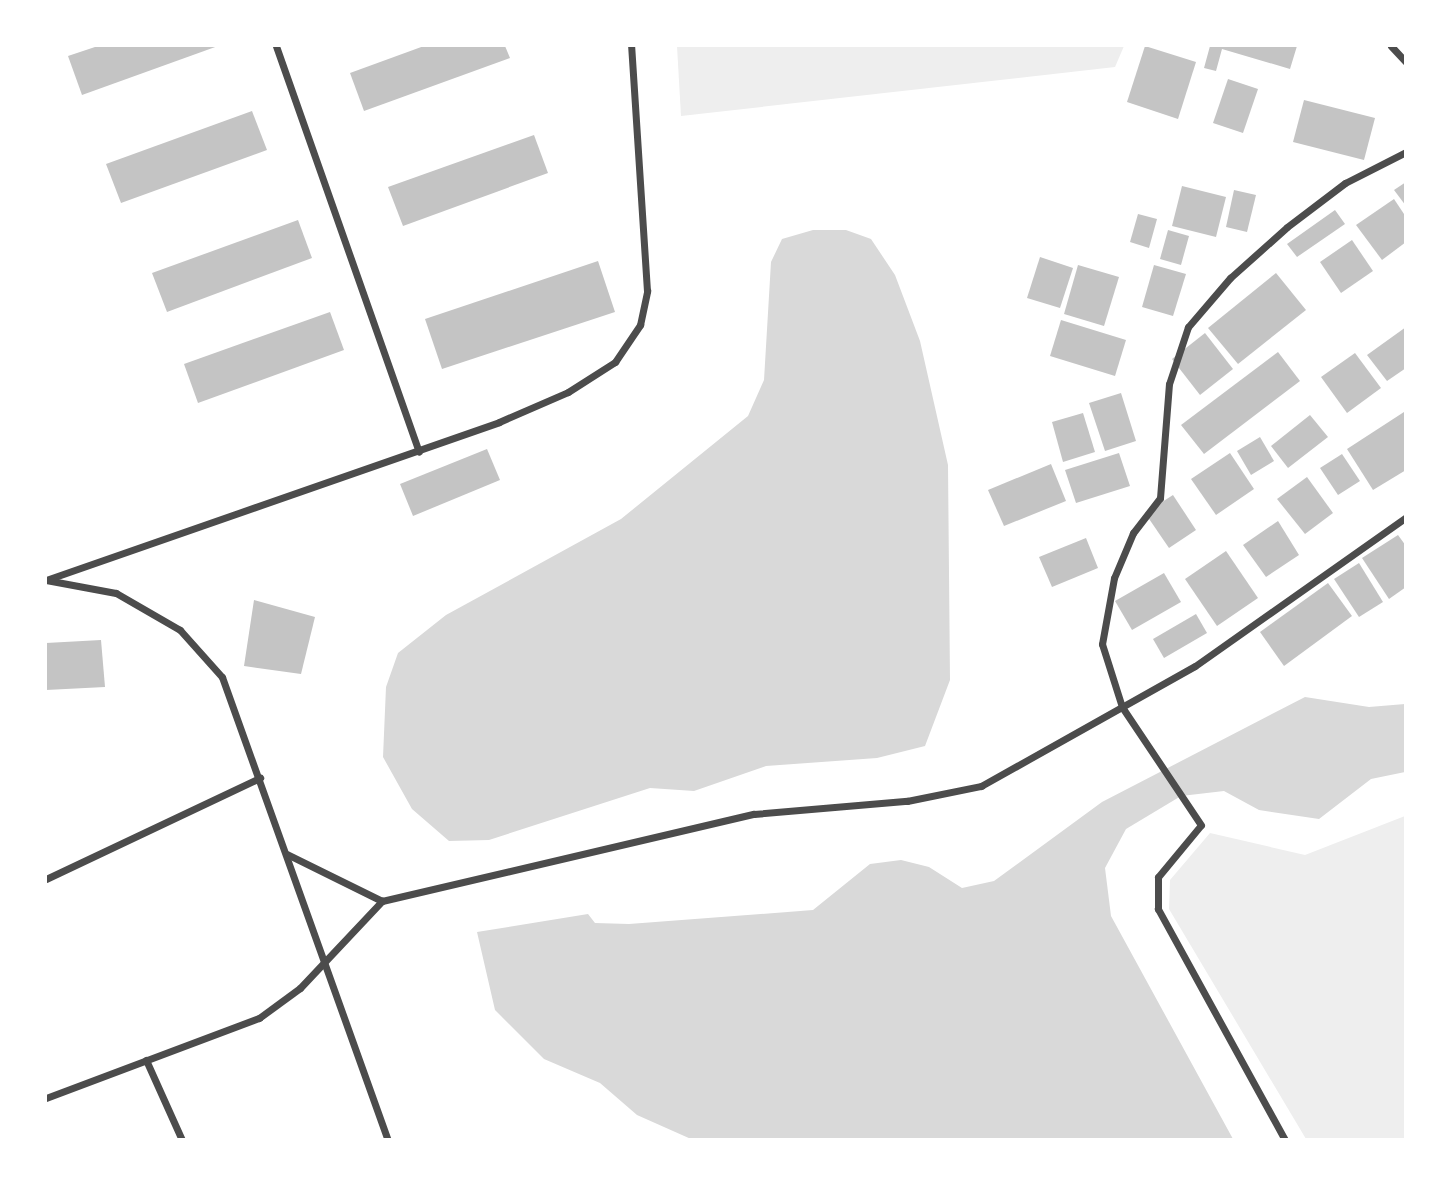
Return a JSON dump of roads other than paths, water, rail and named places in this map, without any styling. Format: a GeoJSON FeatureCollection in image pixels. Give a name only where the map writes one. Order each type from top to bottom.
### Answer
{"type":"FeatureCollection","features":[{"type":"Feature","properties":{"kind":"street"},"geometry":{"type":"LineString","coordinates":[[276,46],[419,452]]}},
{"type":"Feature","properties":{"kind":"street"},"geometry":{"type":"LineString","coordinates":[[46,580],[419,452],[568,392],[615,362],[640,325],[646,277],[631,46]]}},
{"type":"Feature","properties":{"kind":"street"},"geometry":{"type":"LineString","coordinates":[[1391,46],[1405,62]]}},
{"type":"Feature","properties":{"kind":"street"},"geometry":{"type":"LineString","coordinates":[[1284,1139],[1158,909],[1158,877],[1201,825],[1122,707],[1102,644],[1114,578],[1133,533],[1160,498],[1169,384],[1188,327],[1230,278],[1287,227],[1346,183],[1405,152]]}},
{"type":"Feature","properties":{"kind":"street"},"geometry":{"type":"LineString","coordinates":[[46,1098],[259,1018],[300,988],[324,959],[382,901],[754,814],[907,801],[981,786],[1195,666],[1405,517]]}},
{"type":"Feature","properties":{"kind":"street"},"geometry":{"type":"LineString","coordinates":[[46,580],[116,593],[180,631],[222,677],[388,1139]]}},
{"type":"Feature","properties":{"kind":"street"},"geometry":{"type":"LineString","coordinates":[[46,879],[260,778]]}},
{"type":"Feature","properties":{"kind":"street"},"geometry":{"type":"LineString","coordinates":[[287,854],[382,901]]}},
{"type":"Feature","properties":{"kind":"street"},"geometry":{"type":"LineString","coordinates":[[146,1060],[182,1139]]}}]}
